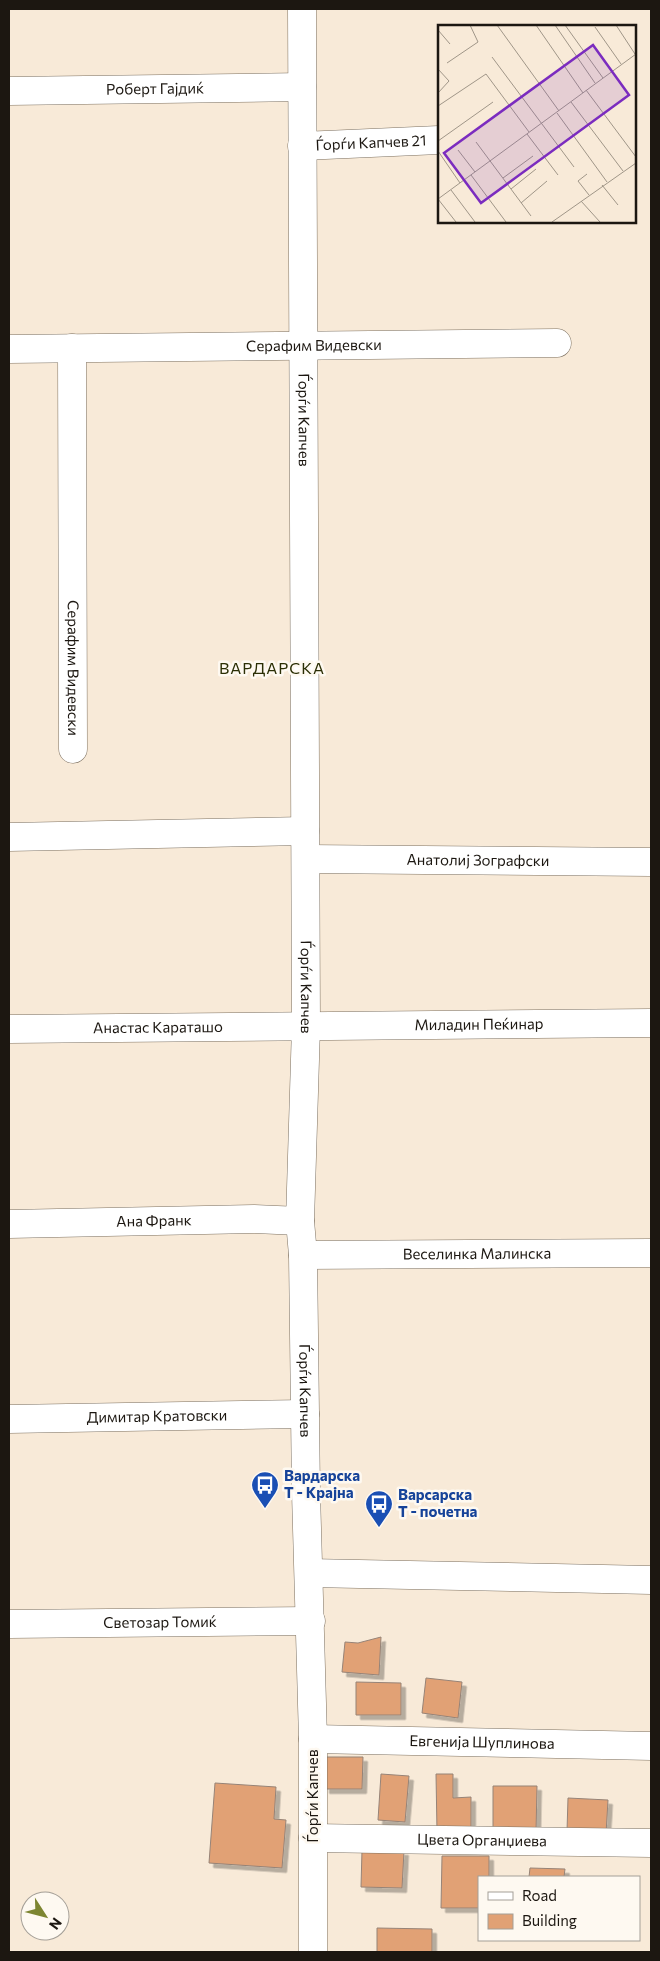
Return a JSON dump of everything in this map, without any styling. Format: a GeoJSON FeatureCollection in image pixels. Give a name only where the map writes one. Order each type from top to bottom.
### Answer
{"type":"FeatureCollection","features":[{"type":"Feature","properties":{"kind":"street","name":"Ѓорѓи Капчев"},"geometry":{"type":"LineString","coordinates":[[302,9],[306,1027],[300,1220],[303,1255],[311,1621],[313,1952]]}},
{"type":"Feature","properties":{"kind":"street","name":"Роберт Гајдиќ"},"geometry":{"type":"LineString","coordinates":[[9,91],[302,88]]}},
{"type":"Feature","properties":{"kind":"street","name":"Ѓорѓи Капчев 21"},"geometry":{"type":"LineString","coordinates":[[302,146],[438,140]]}},
{"type":"Feature","properties":{"kind":"street","name":"Серафим Видевски"},"geometry":{"type":"LineString","coordinates":[[9,349],[557,343]]}},
{"type":"Feature","properties":{"kind":"street","name":"Серафим Видевски"},"geometry":{"type":"LineString","coordinates":[[72,348],[73,749]]}},
{"type":"Feature","properties":{"kind":"street"},"geometry":{"type":"LineString","coordinates":[[9,837],[305,831]]}},
{"type":"Feature","properties":{"kind":"street","name":"Анатолиј Зографски"},"geometry":{"type":"LineString","coordinates":[[306,859],[651,862]]}},
{"type":"Feature","properties":{"kind":"street","name":"Миладин Пеќинар"},"geometry":{"type":"LineString","coordinates":[[306,1027],[651,1023]]}},
{"type":"Feature","properties":{"kind":"street","name":"Анастас Караташо"},"geometry":{"type":"LineString","coordinates":[[9,1028],[306,1027]]}},
{"type":"Feature","properties":{"kind":"street","name":"Ана Франк"},"geometry":{"type":"LineString","coordinates":[[9,1224],[254,1219],[300,1220]]}},
{"type":"Feature","properties":{"kind":"street","name":"Веселинка Малинска"},"geometry":{"type":"LineString","coordinates":[[303,1255],[651,1253]]}},
{"type":"Feature","properties":{"kind":"street","name":"Димитар Кратовски"},"geometry":{"type":"LineString","coordinates":[[9,1419],[305,1414]]}},
{"type":"Feature","properties":{"kind":"street"},"geometry":{"type":"LineString","coordinates":[[309,1573],[651,1580]]}},
{"type":"Feature","properties":{"kind":"street","name":"Светозар Томиќ"},"geometry":{"type":"LineString","coordinates":[[9,1624],[311,1621]]}},
{"type":"Feature","properties":{"kind":"street","name":"Евгенија Шуплинова"},"geometry":{"type":"LineString","coordinates":[[313,1739],[651,1746]]}},
{"type":"Feature","properties":{"kind":"street","name":"Цвета Органџиева"},"geometry":{"type":"LineString","coordinates":[[313,1838],[651,1843]]}},
{"type":"Feature","properties":{"kind":"building"},"geometry":{"type":"Polygon","coordinates":[[[381,1637],[379,1675],[342,1672],[345,1642],[358,1643],[381,1637]]]}},
{"type":"Feature","properties":{"kind":"building"},"geometry":{"type":"Polygon","coordinates":[[[426,1678],[462,1682],[458,1718],[422,1713],[426,1678]]]}},
{"type":"Feature","properties":{"kind":"building"},"geometry":{"type":"Polygon","coordinates":[[[356,1682],[401,1683],[401,1715],[356,1715],[356,1682]]]}},
{"type":"Feature","properties":{"kind":"building"},"geometry":{"type":"Polygon","coordinates":[[[325,1757],[363,1757],[362,1789],[325,1789],[325,1757]]]}},
{"type":"Feature","properties":{"kind":"building"},"geometry":{"type":"Polygon","coordinates":[[[381,1774],[409,1776],[405,1822],[378,1820],[381,1774]]]}},
{"type":"Feature","properties":{"kind":"building"},"geometry":{"type":"Polygon","coordinates":[[[436,1774],[453,1774],[453,1798],[471,1797],[471,1831],[437,1832],[436,1774]]]}},
{"type":"Feature","properties":{"kind":"building"},"geometry":{"type":"Polygon","coordinates":[[[215,1783],[276,1787],[274,1819],[286,1820],[282,1868],[209,1863],[215,1783]]]}},
{"type":"Feature","properties":{"kind":"building"},"geometry":{"type":"Polygon","coordinates":[[[493,1786],[537,1786],[536,1832],[493,1832],[493,1786]]]}},
{"type":"Feature","properties":{"kind":"building"},"geometry":{"type":"Polygon","coordinates":[[[568,1798],[608,1800],[606,1834],[567,1831],[568,1798]]]}},
{"type":"Feature","properties":{"kind":"building"},"geometry":{"type":"Polygon","coordinates":[[[362,1850],[404,1851],[402,1888],[361,1887],[362,1850]]]}},
{"type":"Feature","properties":{"kind":"building"},"geometry":{"type":"Polygon","coordinates":[[[442,1856],[489,1856],[489,1876],[478,1876],[478,1908],[441,1908],[442,1856]]]}},
{"type":"Feature","properties":{"kind":"building"},"geometry":{"type":"Polygon","coordinates":[[[530,1868],[565,1869],[564,1876],[529,1876],[530,1868]]]}},
{"type":"Feature","properties":{"kind":"building"},"geometry":{"type":"Polygon","coordinates":[[[377,1928],[432,1929],[432,1952],[377,1952],[377,1928]]]}},
{"type":"Feature","properties":{"kind":"place","name":"Вардарска Т - Крајна"},"geometry":{"type":"Point","coordinates":[265,1509]}},
{"type":"Feature","properties":{"kind":"place","name":"Варсарска Т - почетна"},"geometry":{"type":"Point","coordinates":[379,1528]}},
{"type":"Feature","properties":{"kind":"district","name":"ВАРДАРСКА"},"geometry":{"type":"Point","coordinates":[272,668]}}]}
